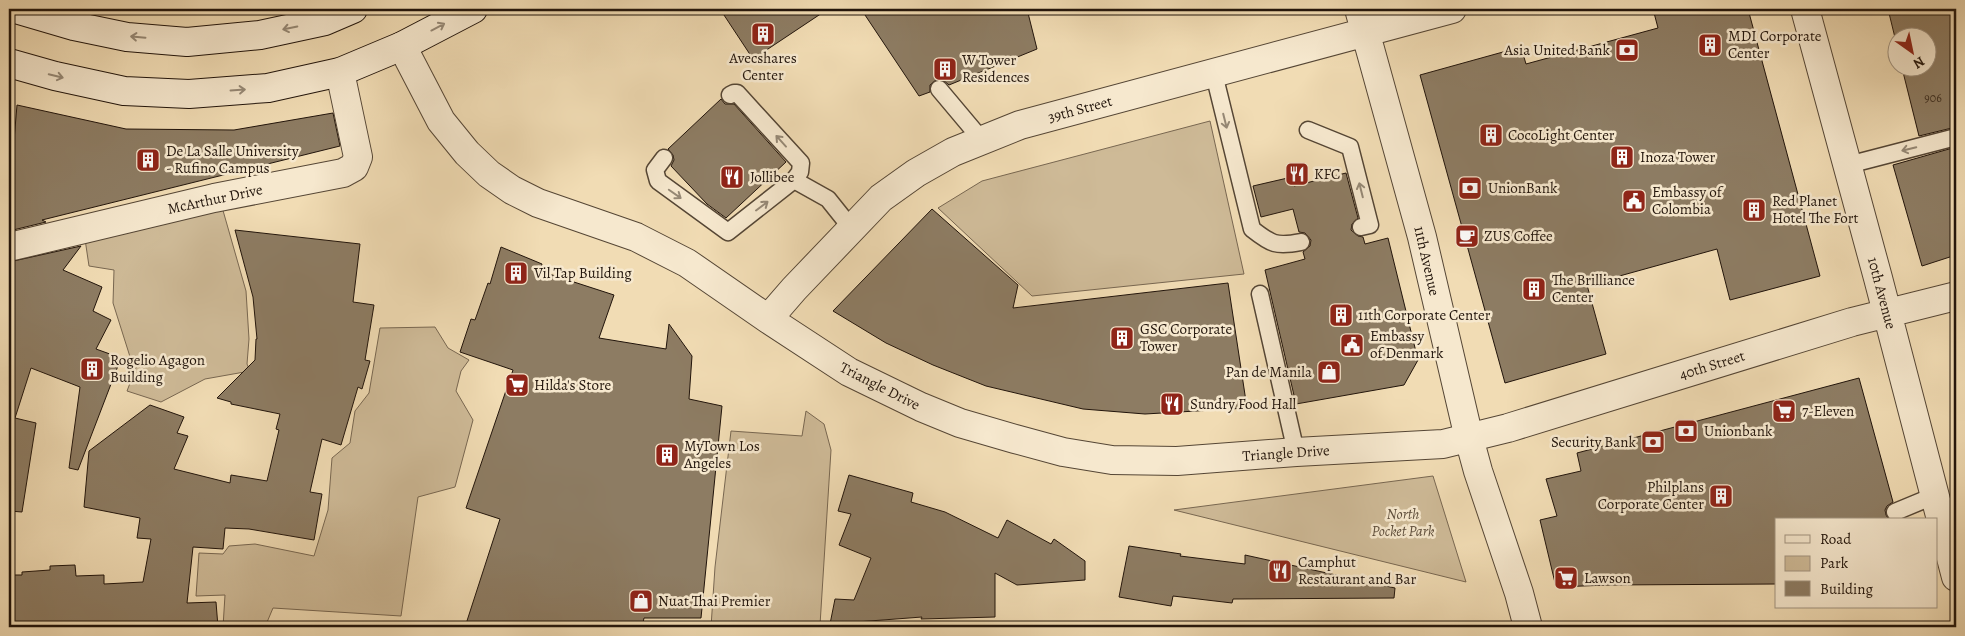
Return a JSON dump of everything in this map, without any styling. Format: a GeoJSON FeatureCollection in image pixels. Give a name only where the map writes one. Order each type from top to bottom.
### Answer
{"type":"FeatureCollection","features":[{"type":"Feature","properties":{"kind":"street"},"geometry":{"type":"LineString","coordinates":[[16,9],[74,26],[127,36],[187,42],[260,35],[325,21],[353,9]]}},
{"type":"Feature","properties":{"kind":"street"},"geometry":{"type":"LineString","coordinates":[[9,63],[55,76],[124,91],[189,94],[268,88],[340,72],[402,46],[473,9]]}},
{"type":"Feature","properties":{"kind":"street","name":"39th Street"},"geometry":{"type":"LineString","coordinates":[[768,319],[881,198],[916,173],[952,152],[1020,125],[1214,74],[1363,20],[1452,9]]}},
{"type":"Feature","properties":{"kind":"street","name":"10th Avenue"},"geometry":{"type":"LineString","coordinates":[[1805,9],[1888,313],[1956,577]]}},
{"type":"Feature","properties":{"kind":"street","name":"11th Avenue"},"geometry":{"type":"LineString","coordinates":[[1363,20],[1422,237],[1469,438],[1528,627]]}},
{"type":"Feature","properties":{"kind":"street","name":"Triangle Drive"},"geometry":{"type":"LineString","coordinates":[[402,46],[441,121],[467,153],[489,174],[512,190],[538,203],[636,236],[687,263],[848,372],[921,407],[960,423],[1063,452],[1112,460],[1178,461],[1444,444],[1469,438]]}},
{"type":"Feature","properties":{"kind":"street","name":"McArthur Drive"},"geometry":{"type":"LineString","coordinates":[[9,247],[214,198],[343,172],[354,167],[358,157],[340,72]]}},
{"type":"Feature","properties":{"kind":"street","name":"40th Street"},"geometry":{"type":"LineString","coordinates":[[1469,438],[1852,322],[1956,296]]}},
{"type":"Feature","properties":{"kind":"lane"},"geometry":{"type":"LineString","coordinates":[[1214,74],[1252,229],[1269,242],[1286,245],[1301,242]]}},
{"type":"Feature","properties":{"kind":"lane"},"geometry":{"type":"LineString","coordinates":[[939,89],[981,139]]}},
{"type":"Feature","properties":{"kind":"lane"},"geometry":{"type":"LineString","coordinates":[[664,158],[655,170],[658,182],[728,232],[794,180],[800,172],[801,163],[738,93],[734,92],[730,95]]}},
{"type":"Feature","properties":{"kind":"lane"},"geometry":{"type":"LineString","coordinates":[[1308,130],[1350,147],[1370,225],[1361,227]]}},
{"type":"Feature","properties":{"kind":"lane"},"geometry":{"type":"LineString","coordinates":[[1848,165],[1956,137]]}},
{"type":"Feature","properties":{"kind":"lane"},"geometry":{"type":"LineString","coordinates":[[794,180],[828,199],[852,229]]}},
{"type":"Feature","properties":{"kind":"lane"},"geometry":{"type":"LineString","coordinates":[[1260,294],[1296,452]]}},
{"type":"Feature","properties":{"kind":"lane"},"geometry":{"type":"LineString","coordinates":[[1895,512],[1936,495]]}},
{"type":"Feature","properties":{"kind":"green space"},"geometry":{"type":"Polygon","coordinates":[[[1210,121],[1244,274],[1032,296],[938,208],[982,181],[1210,121]]]}},
{"type":"Feature","properties":{"kind":"green space"},"geometry":{"type":"Polygon","coordinates":[[[222,207],[246,291],[249,339],[247,364],[250,371],[205,379],[161,402],[127,391],[137,365],[132,363],[113,303],[114,270],[89,266],[85,239],[222,207]]]}},
{"type":"Feature","properties":{"kind":"green space"},"geometry":{"type":"Polygon","coordinates":[[[435,327],[448,348],[469,360],[461,371],[456,391],[473,420],[455,487],[418,497],[401,616],[273,608],[265,627],[223,627],[225,595],[196,596],[199,553],[223,554],[229,546],[255,544],[314,556],[328,510],[332,458],[350,443],[355,411],[369,393],[380,328],[435,327]]]}},
{"type":"Feature","properties":{"kind":"green space"},"geometry":{"type":"Polygon","coordinates":[[[806,411],[824,424],[831,450],[820,625],[711,627],[715,567],[731,431],[802,436],[806,411]]]}},
{"type":"Feature","properties":{"kind":"green space","name":"North Pocket Park"},"geometry":{"type":"Polygon","coordinates":[[[1433,476],[1466,582],[1174,510],[1433,476]]]}},
{"type":"Feature","properties":{"kind":"building","name":"Avecshares Center"},"geometry":{"type":"Polygon","coordinates":[[[720,9],[828,9],[753,59],[720,9]]]}},
{"type":"Feature","properties":{"kind":"building","name":"W Tower Residences"},"geometry":{"type":"Polygon","coordinates":[[[861,9],[1027,9],[1037,49],[949,85],[943,80],[937,79],[930,85],[930,92],[919,96],[861,9]]]}},
{"type":"Feature","properties":{"kind":"building"},"geometry":{"type":"Polygon","coordinates":[[[1653,9],[1748,9],[1820,276],[1730,300],[1717,249],[1587,285],[1606,354],[1505,383],[1420,75],[1521,47],[1526,64],[1658,28],[1653,9]]]}},
{"type":"Feature","properties":{"kind":"building"},"geometry":{"type":"Polygon","coordinates":[[[1888,9],[1956,9],[1956,127],[1919,136],[1904,78],[1938,78],[1938,28],[1893,28],[1888,9]]]}},
{"type":"Feature","properties":{"kind":"building"},"geometry":{"type":"Polygon","coordinates":[[[721,99],[725,104],[734,104],[786,162],[726,218],[707,204],[671,166],[674,160],[673,155],[668,149],[721,99]]]}},
{"type":"Feature","properties":{"kind":"building","name":"De La Salle University - Rufino Campus"},"geometry":{"type":"Polygon","coordinates":[[[17,105],[126,129],[234,130],[333,113],[340,146],[42,220],[46,222],[9,231],[9,200],[17,105]]]}},
{"type":"Feature","properties":{"kind":"building"},"geometry":{"type":"Polygon","coordinates":[[[1956,147],[1956,255],[1922,266],[1893,165],[1956,147]]]}},
{"type":"Feature","properties":{"kind":"building","name":"11th Corporate Center"},"geometry":{"type":"Polygon","coordinates":[[[1346,173],[1358,218],[1352,224],[1351,230],[1358,236],[1363,237],[1365,244],[1388,238],[1418,360],[1404,385],[1296,404],[1265,270],[1305,259],[1303,252],[1310,246],[1311,240],[1305,233],[1299,232],[1293,209],[1261,217],[1253,186],[1292,177],[1294,186],[1346,173]]]}},
{"type":"Feature","properties":{"kind":"building"},"geometry":{"type":"Polygon","coordinates":[[[932,209],[1018,285],[1013,308],[1228,283],[1247,408],[1145,414],[1083,409],[986,386],[933,365],[886,343],[833,311],[932,209]]]}},
{"type":"Feature","properties":{"kind":"building"},"geometry":{"type":"Polygon","coordinates":[[[235,230],[360,244],[353,302],[374,305],[365,360],[370,361],[362,389],[358,387],[341,445],[322,439],[310,492],[322,494],[314,540],[249,529],[225,528],[223,549],[193,547],[187,603],[216,602],[218,627],[9,627],[9,575],[22,575],[22,572],[50,570],[50,566],[75,565],[76,576],[104,575],[104,584],[143,582],[151,539],[137,538],[140,518],[84,507],[89,451],[150,405],[184,417],[177,433],[188,436],[174,469],[230,483],[231,475],[267,481],[279,430],[276,429],[280,414],[231,404],[231,402],[217,398],[255,360],[257,339],[253,297],[235,230]]]}},
{"type":"Feature","properties":{"kind":"building"},"geometry":{"type":"Polygon","coordinates":[[[81,246],[63,270],[102,287],[93,311],[111,320],[96,349],[121,358],[78,470],[69,468],[80,387],[31,368],[15,418],[36,423],[22,512],[9,511],[9,262],[81,246]]]}},
{"type":"Feature","properties":{"kind":"building"},"geometry":{"type":"Polygon","coordinates":[[[501,247],[542,264],[540,271],[614,295],[599,338],[666,349],[669,324],[692,356],[689,399],[722,406],[701,618],[644,618],[642,627],[465,627],[500,519],[466,508],[513,370],[460,352],[471,319],[475,320],[488,283],[490,284],[501,247]]]}},
{"type":"Feature","properties":{"kind":"building","name":"Philplans Corporate Center"},"geometry":{"type":"Polygon","coordinates":[[[1859,378],[1893,502],[1885,510],[1888,518],[1775,518],[1775,584],[1556,587],[1540,520],[1557,516],[1546,479],[1581,471],[1577,453],[1859,378]]]}},
{"type":"Feature","properties":{"kind":"building"},"geometry":{"type":"Polygon","coordinates":[[[849,475],[913,493],[911,502],[945,512],[998,538],[1007,520],[1051,544],[1054,539],[1085,561],[1085,580],[1017,585],[995,573],[995,617],[921,619],[922,617],[830,624],[835,599],[854,600],[871,558],[839,545],[851,514],[838,511],[849,475]]]}},
{"type":"Feature","properties":{"kind":"building"},"geometry":{"type":"Polygon","coordinates":[[[1129,546],[1181,554],[1180,556],[1245,564],[1245,555],[1395,588],[1394,598],[1233,599],[1232,603],[1173,596],[1171,606],[1119,597],[1129,546]]]}},
{"type":"Feature","properties":{"kind":"place","name":"Avecshares Center"},"geometry":{"type":"Point","coordinates":[763,34]}},
{"type":"Feature","properties":{"kind":"place","name":"MDI Corporate Center"},"geometry":{"type":"Point","coordinates":[1710,45]}},
{"type":"Feature","properties":{"kind":"place","name":"Asia United Bank"},"geometry":{"type":"Point","coordinates":[1627,50]}},
{"type":"Feature","properties":{"kind":"place","name":"W Tower Residences"},"geometry":{"type":"Point","coordinates":[945,69]}},
{"type":"Feature","properties":{"kind":"place","name":"CocoLight Center"},"geometry":{"type":"Point","coordinates":[1491,135]}},
{"type":"Feature","properties":{"kind":"place","name":"Inoza Tower"},"geometry":{"type":"Point","coordinates":[1622,157]}},
{"type":"Feature","properties":{"kind":"place","name":"De La Salle University - Rufino Campus"},"geometry":{"type":"Point","coordinates":[148,160]}},
{"type":"Feature","properties":{"kind":"place","name":"KFC"},"geometry":{"type":"Point","coordinates":[1297,174]}},
{"type":"Feature","properties":{"kind":"place","name":"Jollibee"},"geometry":{"type":"Point","coordinates":[732,177]}},
{"type":"Feature","properties":{"kind":"place","name":"UnionBank"},"geometry":{"type":"Point","coordinates":[1470,188]}},
{"type":"Feature","properties":{"kind":"place","name":"Embassy of Colombia"},"geometry":{"type":"Point","coordinates":[1634,201]}},
{"type":"Feature","properties":{"kind":"place","name":"Red Planet Hotel The Fort"},"geometry":{"type":"Point","coordinates":[1754,210]}},
{"type":"Feature","properties":{"kind":"place","name":"ZUS Coffee"},"geometry":{"type":"Point","coordinates":[1467,236]}},
{"type":"Feature","properties":{"kind":"place","name":"Vil Tap Building"},"geometry":{"type":"Point","coordinates":[516,273]}},
{"type":"Feature","properties":{"kind":"place","name":"The Brilliance Center"},"geometry":{"type":"Point","coordinates":[1534,289]}},
{"type":"Feature","properties":{"kind":"place","name":"11th Corporate Center"},"geometry":{"type":"Point","coordinates":[1341,315]}},
{"type":"Feature","properties":{"kind":"place","name":"GSC Corporate Tower"},"geometry":{"type":"Point","coordinates":[1122,338]}},
{"type":"Feature","properties":{"kind":"place","name":"Embassy of Denmark"},"geometry":{"type":"Point","coordinates":[1352,345]}},
{"type":"Feature","properties":{"kind":"place","name":"Rogelio Agagon Building"},"geometry":{"type":"Point","coordinates":[92,369]}},
{"type":"Feature","properties":{"kind":"place","name":"Pan de Manila"},"geometry":{"type":"Point","coordinates":[1329,372]}},
{"type":"Feature","properties":{"kind":"place","name":"Hilda's Store"},"geometry":{"type":"Point","coordinates":[517,385]}},
{"type":"Feature","properties":{"kind":"place","name":"Sundry Food Hall"},"geometry":{"type":"Point","coordinates":[1172,404]}},
{"type":"Feature","properties":{"kind":"place","name":"7-Eleven"},"geometry":{"type":"Point","coordinates":[1784,411]}},
{"type":"Feature","properties":{"kind":"place","name":"Unionbank"},"geometry":{"type":"Point","coordinates":[1686,431]}},
{"type":"Feature","properties":{"kind":"place","name":"Security Bank"},"geometry":{"type":"Point","coordinates":[1653,442]}},
{"type":"Feature","properties":{"kind":"place","name":"MyTown Los Angeles"},"geometry":{"type":"Point","coordinates":[667,455]}},
{"type":"Feature","properties":{"kind":"place","name":"Philplans Corporate Center"},"geometry":{"type":"Point","coordinates":[1721,496]}},
{"type":"Feature","properties":{"kind":"place","name":"Camphut Restaurant and Bar"},"geometry":{"type":"Point","coordinates":[1280,571]}},
{"type":"Feature","properties":{"kind":"place","name":"Lawson"},"geometry":{"type":"Point","coordinates":[1566,578]}},
{"type":"Feature","properties":{"kind":"place","name":"Nuat Thai Premier"},"geometry":{"type":"Point","coordinates":[641,601]}}]}
